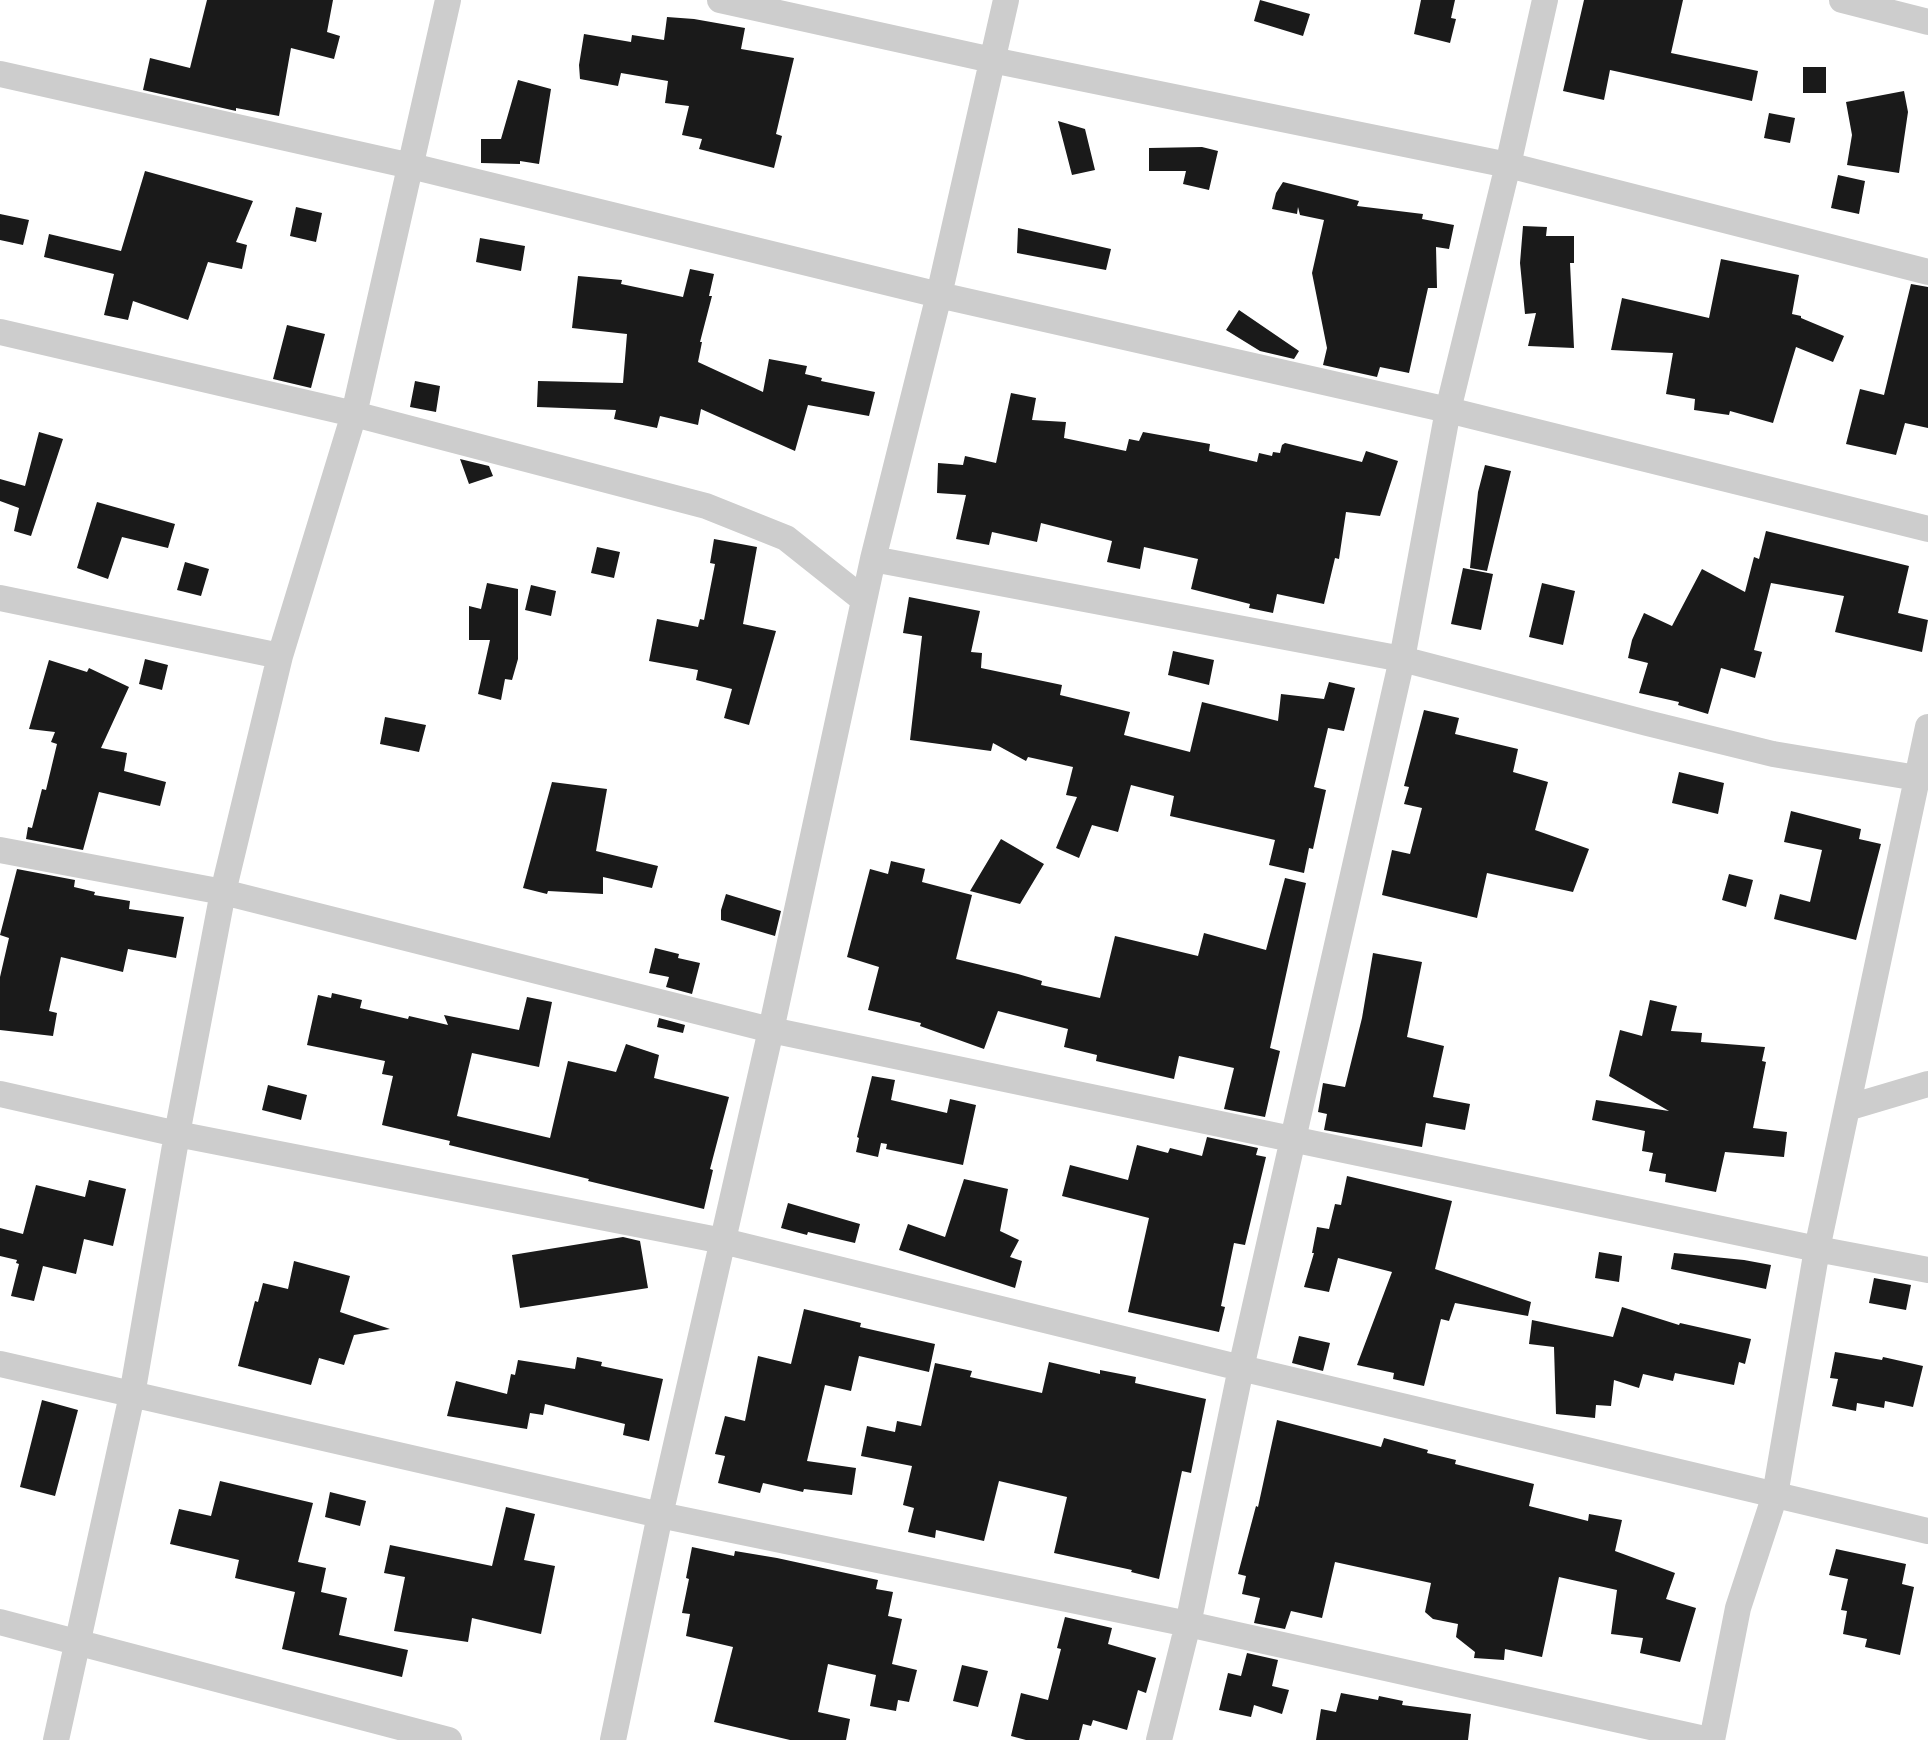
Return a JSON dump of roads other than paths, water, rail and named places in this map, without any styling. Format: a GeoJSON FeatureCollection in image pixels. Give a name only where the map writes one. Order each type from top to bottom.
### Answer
{"type":"FeatureCollection","features":[{"type":"Feature","properties":{"kind":"street"},"geometry":{"type":"LineString","coordinates":[[55,1740],[132,1395],[177,1134],[223,892],[280,656],[354,414],[448,0]]}},
{"type":"Feature","properties":{"kind":"street"},"geometry":{"type":"LineString","coordinates":[[720,0],[992,60],[1508,165],[1928,272]]}},
{"type":"Feature","properties":{"kind":"street"},"geometry":{"type":"LineString","coordinates":[[613,1740],[660,1515],[771,1030],[873,559],[939,295],[1006,0]]}},
{"type":"Feature","properties":{"kind":"street"},"geometry":{"type":"LineString","coordinates":[[1159,1740],[1188,1624],[1241,1368],[1402,659],[1448,410],[1545,0]]}},
{"type":"Feature","properties":{"kind":"street"},"geometry":{"type":"LineString","coordinates":[[1842,0],[1928,22]]}},
{"type":"Feature","properties":{"kind":"street"},"geometry":{"type":"LineString","coordinates":[[0,74],[411,166],[939,295],[1448,410],[1928,530]]}},
{"type":"Feature","properties":{"kind":"street"},"geometry":{"type":"LineString","coordinates":[[0,332],[354,414],[706,506],[786,538],[864,600]]}},
{"type":"Feature","properties":{"kind":"street"},"geometry":{"type":"LineString","coordinates":[[873,559],[1402,659],[1773,754],[1917,778]]}},
{"type":"Feature","properties":{"kind":"street"},"geometry":{"type":"LineString","coordinates":[[0,598],[280,656]]}},
{"type":"Feature","properties":{"kind":"street"},"geometry":{"type":"LineString","coordinates":[[0,1364],[660,1515],[1188,1624],[1711,1740],[1738,1608],[1775,1495],[1817,1249],[1928,726]]}},
{"type":"Feature","properties":{"kind":"street"},"geometry":{"type":"LineString","coordinates":[[0,850],[223,892],[771,1030],[1928,1270]]}},
{"type":"Feature","properties":{"kind":"street"},"geometry":{"type":"LineString","coordinates":[[1847,1108],[1928,1084]]}},
{"type":"Feature","properties":{"kind":"street"},"geometry":{"type":"LineString","coordinates":[[0,1094],[177,1134],[723,1241],[1241,1368],[1928,1531]]}},
{"type":"Feature","properties":{"kind":"street"},"geometry":{"type":"LineString","coordinates":[[0,1622],[449,1740]]}}]}
